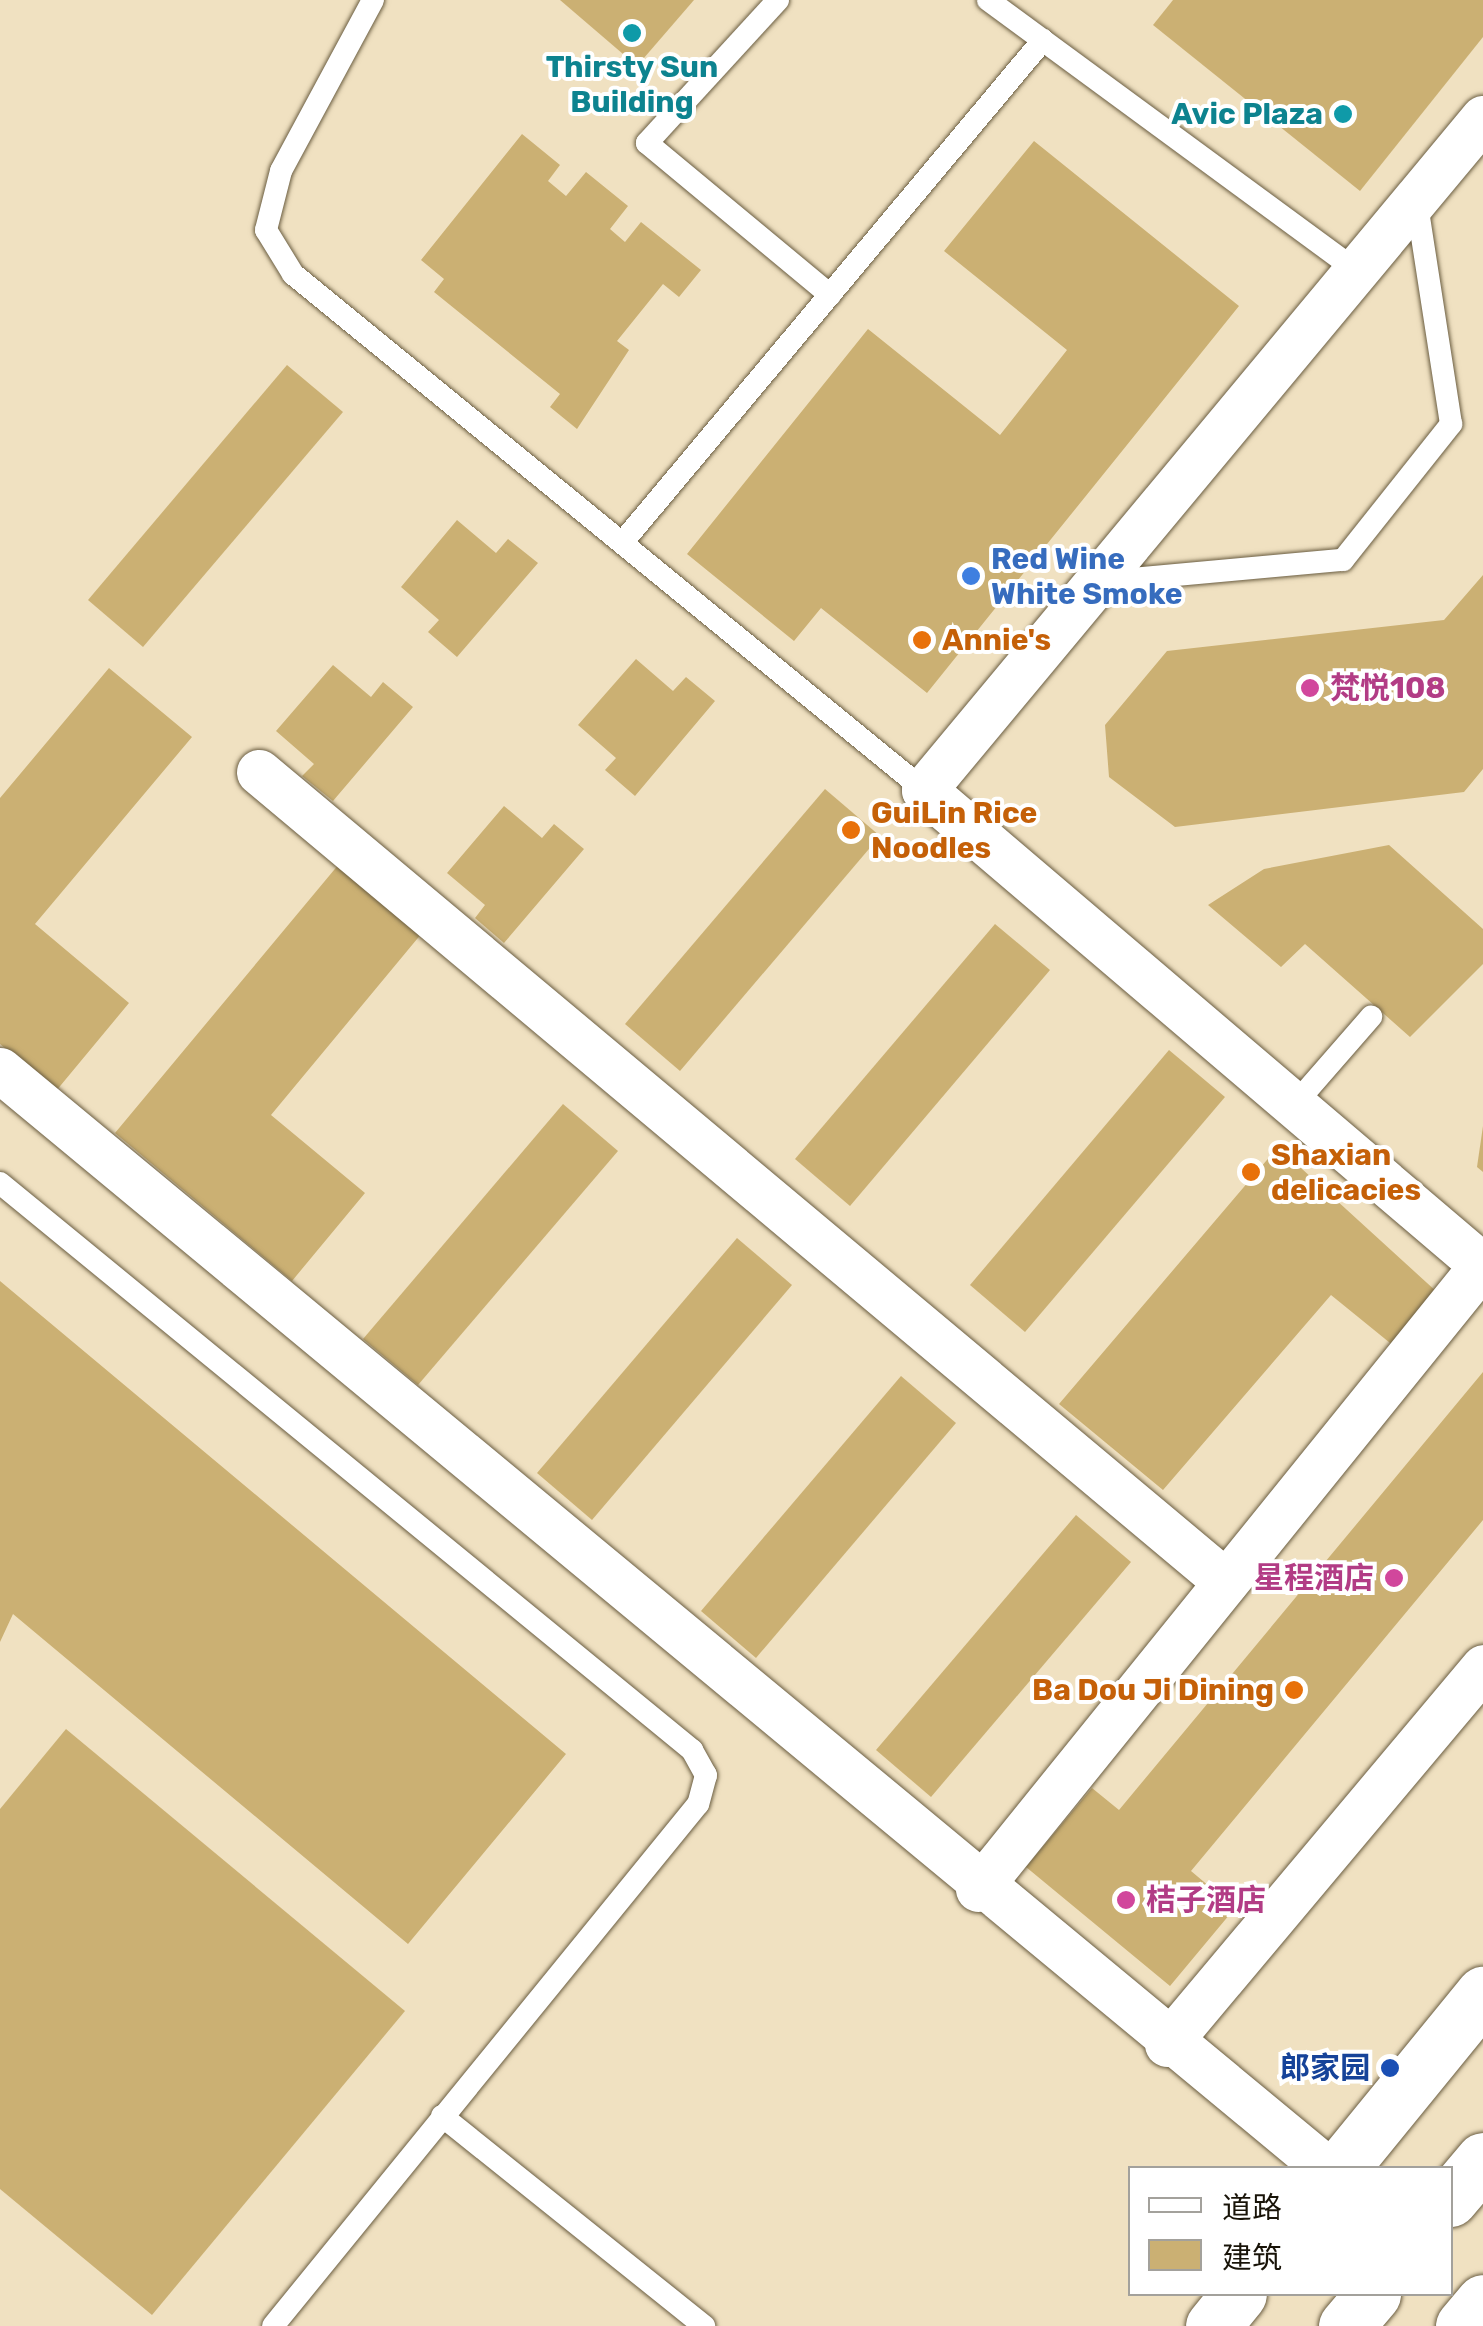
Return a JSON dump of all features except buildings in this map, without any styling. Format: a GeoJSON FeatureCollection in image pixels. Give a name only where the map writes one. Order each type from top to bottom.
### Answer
{"type":"FeatureCollection","features":[{"type":"Feature","properties":{"kind":"main road"},"geometry":{"type":"LineString","coordinates":[[1343,2166],[1483,1994]]}},
{"type":"Feature","properties":{"kind":"main road"},"geometry":{"type":"LineString","coordinates":[[1453,2195],[1483,2160]]}},
{"type":"Feature","properties":{"kind":"main road"},"geometry":{"type":"LineString","coordinates":[[1212,2326],[1237,2296]]}},
{"type":"Feature","properties":{"kind":"main road"},"geometry":{"type":"LineString","coordinates":[[1346,2326],[1371,2296]]}},
{"type":"Feature","properties":{"kind":"main road"},"geometry":{"type":"LineString","coordinates":[[1464,2326],[1483,2302]]}},
{"type":"Feature","properties":{"kind":"street"},"geometry":{"type":"LineString","coordinates":[[978,1889],[1482,1266],[924,790],[1483,118]]}},
{"type":"Feature","properties":{"kind":"street"},"geometry":{"type":"LineString","coordinates":[[259,772],[1226,1582]]}},
{"type":"Feature","properties":{"kind":"street"},"geometry":{"type":"LineString","coordinates":[[0,1070],[978,1889],[1323,2166]]}},
{"type":"Feature","properties":{"kind":"street"},"geometry":{"type":"LineString","coordinates":[[1168,2044],[1483,1667]]}},
{"type":"Feature","properties":{"kind":"lane"},"geometry":{"type":"LineString","coordinates":[[373,0],[280,170],[266,230],[293,274],[924,790]]}},
{"type":"Feature","properties":{"kind":"lane"},"geometry":{"type":"LineString","coordinates":[[778,0],[646,143],[830,295]]}},
{"type":"Feature","properties":{"kind":"lane"},"geometry":{"type":"LineString","coordinates":[[988,0],[1355,270]]}},
{"type":"Feature","properties":{"kind":"lane"},"geometry":{"type":"LineString","coordinates":[[622,543],[1043,40]]}},
{"type":"Feature","properties":{"kind":"lane"},"geometry":{"type":"LineString","coordinates":[[1096,582],[1343,560],[1452,424],[1416,197]]}},
{"type":"Feature","properties":{"kind":"lane"},"geometry":{"type":"LineString","coordinates":[[1295,1104],[1371,1018]]}},
{"type":"Feature","properties":{"kind":"lane"},"geometry":{"type":"LineString","coordinates":[[0,1183],[692,1750],[706,1775],[698,1804],[273,2326]]}},
{"type":"Feature","properties":{"kind":"lane"},"geometry":{"type":"LineString","coordinates":[[442,2116],[704,2326]]}},
{"type":"Feature","properties":{"kind":"place","name":"Thirsty Sun Building"},"geometry":{"type":"Point","coordinates":[632,33]}},
{"type":"Feature","properties":{"kind":"place","name":"Avic Plaza"},"geometry":{"type":"Point","coordinates":[1343,114]}},
{"type":"Feature","properties":{"kind":"place","name":"Red Wine White Smoke"},"geometry":{"type":"Point","coordinates":[971,576]}},
{"type":"Feature","properties":{"kind":"place","name":"Annie's"},"geometry":{"type":"Point","coordinates":[922,640]}},
{"type":"Feature","properties":{"kind":"place","name":"梵悦108"},"geometry":{"type":"Point","coordinates":[1310,688]}},
{"type":"Feature","properties":{"kind":"place","name":"GuiLin Rice Noodles"},"geometry":{"type":"Point","coordinates":[851,830]}},
{"type":"Feature","properties":{"kind":"place","name":"Shaxian delicacies"},"geometry":{"type":"Point","coordinates":[1251,1172]}},
{"type":"Feature","properties":{"kind":"place","name":"星程酒店"},"geometry":{"type":"Point","coordinates":[1394,1578]}},
{"type":"Feature","properties":{"kind":"place","name":"Ba Dou Ji Dining"},"geometry":{"type":"Point","coordinates":[1294,1690]}},
{"type":"Feature","properties":{"kind":"place","name":"桔子酒店"},"geometry":{"type":"Point","coordinates":[1126,1900]}},
{"type":"Feature","properties":{"kind":"place","name":"郎家园"},"geometry":{"type":"Point","coordinates":[1390,2068]}}]}
